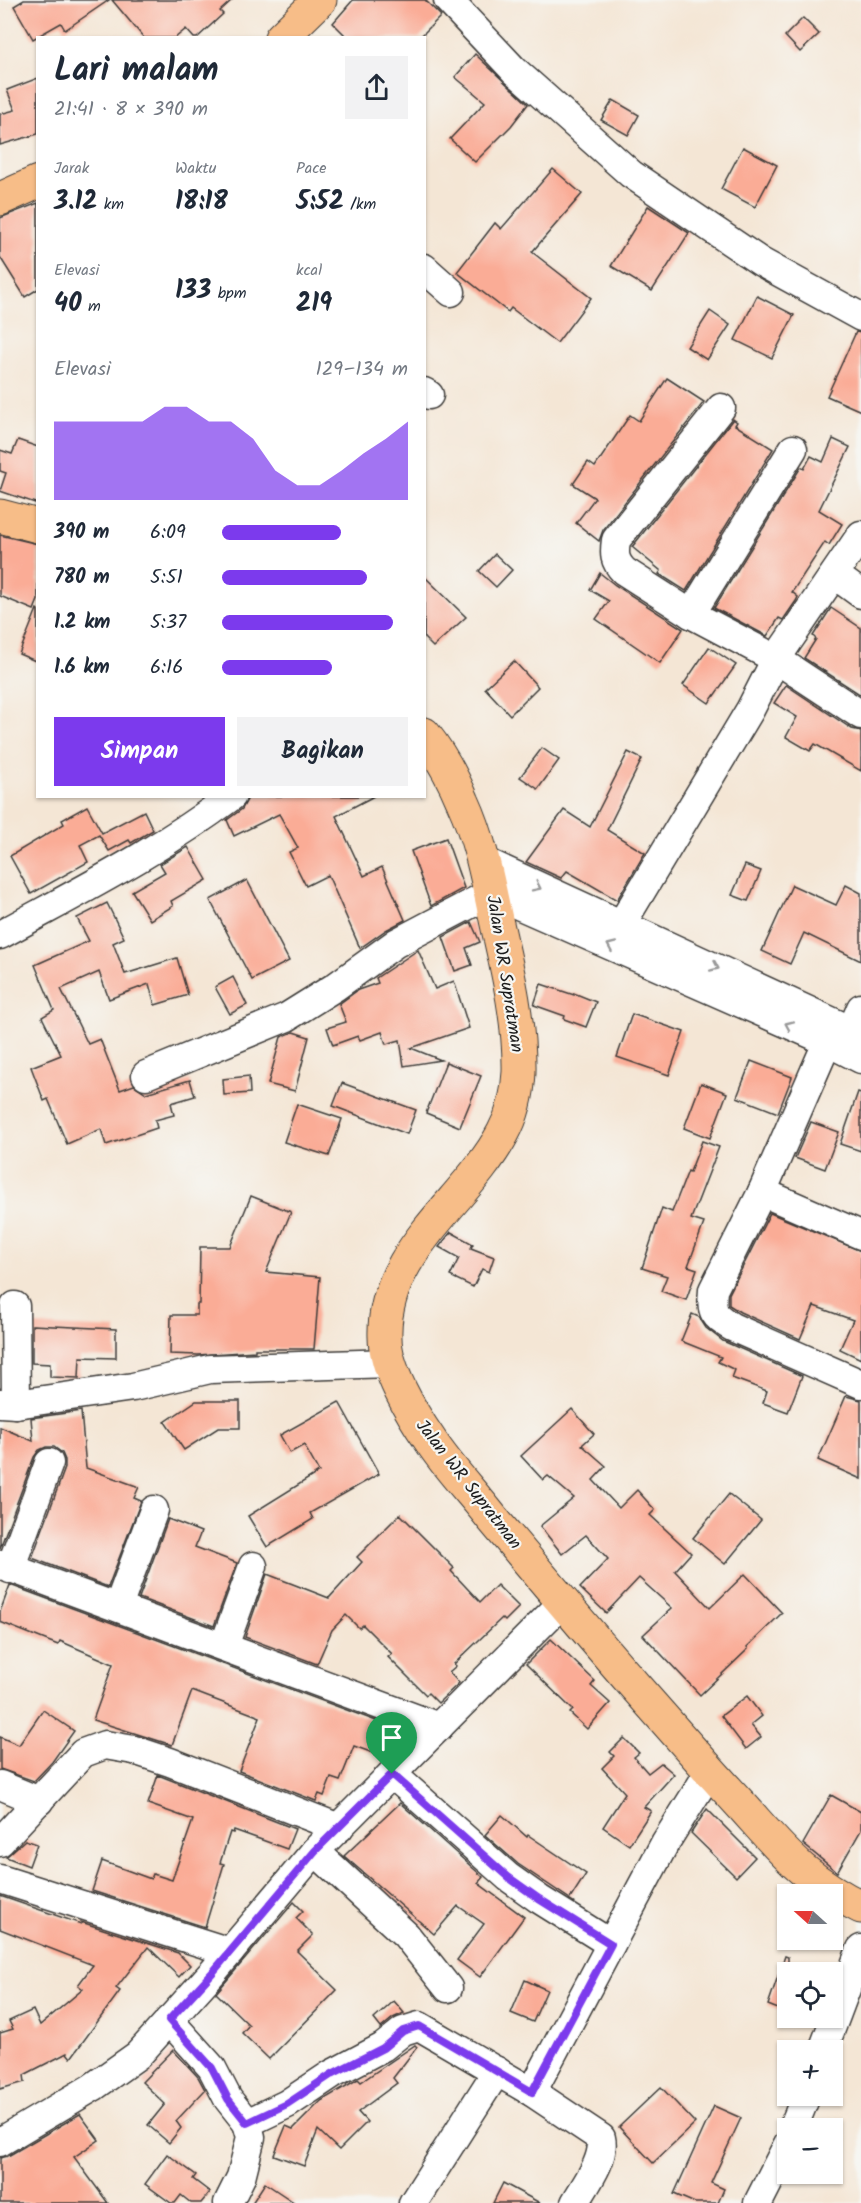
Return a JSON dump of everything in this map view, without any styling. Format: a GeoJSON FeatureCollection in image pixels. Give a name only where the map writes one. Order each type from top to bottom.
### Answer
{"type":"FeatureCollection","features":[{"type":"Feature","properties":{"kind":"highway"},"geometry":{"type":"LineString","coordinates":[[283,36],[320,0]]}},
{"type":"Feature","properties":{"kind":"highway"},"geometry":{"type":"LineString","coordinates":[[0,199],[36,183]]}},
{"type":"Feature","properties":{"kind":"highway"},"geometry":{"type":"LineString","coordinates":[[0,516],[36,525]]}},
{"type":"Feature","properties":{"kind":"highway","name":"Jalan WR Supratman"},"geometry":{"type":"LineString","coordinates":[[426,736],[439,752],[464,803],[484,861],[504,953],[517,1033],[519,1072],[515,1102],[505,1130],[487,1160],[433,1224],[411,1255],[394,1286],[386,1313],[384,1340],[390,1363],[413,1413],[431,1443],[562,1603],[785,1853],[825,1886],[861,1907]]}},
{"type":"Feature","properties":{"kind":"street"},"geometry":{"type":"LineString","coordinates":[[448,0],[514,70],[630,174],[761,262],[861,317]]}},
{"type":"Feature","properties":{"kind":"street"},"geometry":{"type":"LineString","coordinates":[[426,270],[451,291]]}},
{"type":"Feature","properties":{"kind":"street"},"geometry":{"type":"LineString","coordinates":[[721,408],[616,540],[614,553],[616,564],[691,614],[776,659],[861,715]]}},
{"type":"Feature","properties":{"kind":"street"},"geometry":{"type":"LineString","coordinates":[[691,614],[793,449]]}},
{"type":"Feature","properties":{"kind":"street"},"geometry":{"type":"LineString","coordinates":[[621,925],[750,710],[776,659],[861,535]]}},
{"type":"Feature","properties":{"kind":"street"},"geometry":{"type":"LineString","coordinates":[[835,575],[861,594]]}},
{"type":"Feature","properties":{"kind":"street"},"geometry":{"type":"LineString","coordinates":[[0,935],[129,864],[229,798]]}},
{"type":"Feature","properties":{"kind":"street"},"geometry":{"type":"LineString","coordinates":[[484,861],[621,925],[851,1038]]}},
{"type":"Feature","properties":{"kind":"street"},"geometry":{"type":"LineString","coordinates":[[146,1075],[287,1017],[335,987],[396,943],[491,893],[851,1038]]}},
{"type":"Feature","properties":{"kind":"street"},"geometry":{"type":"LineString","coordinates":[[851,1038],[762,1192],[713,1290],[712,1307],[716,1317],[732,1327],[861,1384]]}},
{"type":"Feature","properties":{"kind":"street"},"geometry":{"type":"LineString","coordinates":[[762,1192],[861,1235]]}},
{"type":"Feature","properties":{"kind":"street"},"geometry":{"type":"LineString","coordinates":[[15,1306],[8,1403],[133,1387],[210,1369],[390,1363]]}},
{"type":"Feature","properties":{"kind":"street"},"geometry":{"type":"LineString","coordinates":[[49,1463],[5,1567],[439,1727]]}},
{"type":"Feature","properties":{"kind":"street"},"geometry":{"type":"LineString","coordinates":[[118,1607],[154,1510]]}},
{"type":"Feature","properties":{"kind":"street"},"geometry":{"type":"LineString","coordinates":[[224,1646],[253,1566]]}},
{"type":"Feature","properties":{"kind":"street"},"geometry":{"type":"LineString","coordinates":[[0,2142],[93,2087],[138,2055],[230,1952],[315,1851],[562,1603]]}},
{"type":"Feature","properties":{"kind":"street"},"geometry":{"type":"LineString","coordinates":[[0,1842],[83,1753],[105,1745],[134,1750],[170,1762],[339,1828]]}},
{"type":"Feature","properties":{"kind":"street"},"geometry":{"type":"LineString","coordinates":[[532,2092],[665,1843],[710,1771]]}},
{"type":"Feature","properties":{"kind":"street"},"geometry":{"type":"LineString","coordinates":[[392,1774],[508,1877],[611,1944]]}},
{"type":"Feature","properties":{"kind":"street"},"geometry":{"type":"LineString","coordinates":[[0,1785],[39,1801]]}},
{"type":"Feature","properties":{"kind":"street"},"geometry":{"type":"LineString","coordinates":[[315,1851],[406,1935],[448,1989]]}},
{"type":"Feature","properties":{"kind":"street"},"geometry":{"type":"LineString","coordinates":[[0,1879],[230,1952]]}},
{"type":"Feature","properties":{"kind":"street"},"geometry":{"type":"LineString","coordinates":[[827,2040],[861,1949]]}},
{"type":"Feature","properties":{"kind":"street"},"geometry":{"type":"LineString","coordinates":[[169,2020],[212,2068],[228,2099],[247,2123],[251,2137],[241,2177],[228,2203]]}},
{"type":"Feature","properties":{"kind":"street"},"geometry":{"type":"LineString","coordinates":[[247,2123],[287,2104],[332,2074],[383,2048],[403,2031],[419,2026],[532,2092],[601,2138],[602,2145],[598,2160],[575,2203]]}},
{"type":"Feature","properties":{"kind":"street"},"geometry":{"type":"LineString","coordinates":[[413,2203],[497,2071]]}},
{"type":"Feature","properties":{"kind":"street"},"geometry":{"type":"LineString","coordinates":[[758,2203],[777,2166]]}},
{"type":"Feature","properties":{"kind":"building"},"geometry":{"type":"Polygon","coordinates":[[[24,0],[109,0],[65,30],[61,23],[33,39],[14,6],[24,0]]]}},
{"type":"Feature","properties":{"kind":"building"},"geometry":{"type":"Polygon","coordinates":[[[112,0],[232,0],[220,11],[223,14],[199,36],[192,36],[186,29],[177,36],[142,36],[112,0]]]}},
{"type":"Feature","properties":{"kind":"building"},"geometry":{"type":"Polygon","coordinates":[[[353,0],[425,0],[441,16],[421,36],[346,36],[333,23],[353,0]]]}},
{"type":"Feature","properties":{"kind":"building"},"geometry":{"type":"Polygon","coordinates":[[[803,18],[819,34],[800,52],[785,36],[803,18]]]}},
{"type":"Feature","properties":{"kind":"building"},"geometry":{"type":"Polygon","coordinates":[[[475,54],[528,104],[511,126],[475,162],[450,139],[485,102],[455,77],[475,54]]]}},
{"type":"Feature","properties":{"kind":"building"},"geometry":{"type":"Polygon","coordinates":[[[36,79],[36,135],[0,145],[0,114],[15,110],[7,90],[36,79]]]}},
{"type":"Feature","properties":{"kind":"building"},"geometry":{"type":"Polygon","coordinates":[[[613,100],[639,115],[628,135],[601,120],[613,100]]]}},
{"type":"Feature","properties":{"kind":"building"},"geometry":{"type":"Polygon","coordinates":[[[743,147],[777,165],[755,207],[721,189],[743,147]]]}},
{"type":"Feature","properties":{"kind":"building"},"geometry":{"type":"Polygon","coordinates":[[[553,169],[582,194],[532,252],[591,298],[557,343],[511,308],[508,312],[457,272],[495,223],[501,229],[553,169]]]}},
{"type":"Feature","properties":{"kind":"building"},"geometry":{"type":"Polygon","coordinates":[[[36,204],[36,290],[25,297],[0,257],[0,218],[36,204]]]}},
{"type":"Feature","properties":{"kind":"building"},"geometry":{"type":"Polygon","coordinates":[[[648,206],[689,233],[652,291],[611,266],[648,206]]]}},
{"type":"Feature","properties":{"kind":"building"},"geometry":{"type":"Polygon","coordinates":[[[757,296],[794,315],[772,358],[735,340],[757,296]]]}},
{"type":"Feature","properties":{"kind":"building"},"geometry":{"type":"Polygon","coordinates":[[[710,311],[730,325],[707,360],[687,347],[710,311]]]}},
{"type":"Feature","properties":{"kind":"building"},"geometry":{"type":"Polygon","coordinates":[[[856,332],[861,333],[861,411],[827,396],[856,332]]]}},
{"type":"Feature","properties":{"kind":"building"},"geometry":{"type":"Polygon","coordinates":[[[667,378],[704,402],[603,530],[599,541],[576,523],[595,498],[573,484],[588,462],[595,467],[630,415],[639,421],[667,378]]]}},
{"type":"Feature","properties":{"kind":"building"},"geometry":{"type":"Polygon","coordinates":[[[733,419],[737,422],[735,425],[773,449],[686,591],[659,574],[661,571],[632,547],[733,419]]]}},
{"type":"Feature","properties":{"kind":"building"},"geometry":{"type":"Polygon","coordinates":[[[833,439],[850,447],[819,510],[842,524],[829,545],[825,542],[792,592],[798,597],[796,601],[783,620],[779,618],[767,636],[714,608],[801,467],[804,469],[811,456],[823,462],[833,439]]]}},
{"type":"Feature","properties":{"kind":"building"},"geometry":{"type":"Polygon","coordinates":[[[18,440],[36,446],[36,503],[0,491],[6,473],[0,471],[0,450],[12,454],[18,440]]]}},
{"type":"Feature","properties":{"kind":"building"},"geometry":{"type":"Polygon","coordinates":[[[0,535],[36,544],[36,605],[34,610],[0,596],[0,535]]]}},
{"type":"Feature","properties":{"kind":"building"},"geometry":{"type":"Polygon","coordinates":[[[495,554],[512,570],[496,587],[479,571],[495,554]]]}},
{"type":"Feature","properties":{"kind":"building"},"geometry":{"type":"Polygon","coordinates":[[[600,573],[683,629],[660,663],[596,619],[609,601],[590,590],[600,573]]]}},
{"type":"Feature","properties":{"kind":"building"},"geometry":{"type":"Polygon","coordinates":[[[426,578],[466,617],[433,647],[426,640],[426,578]]]}},
{"type":"Feature","properties":{"kind":"building"},"geometry":{"type":"Polygon","coordinates":[[[831,608],[861,628],[861,695],[804,658],[816,639],[813,636],[831,608]]]}},
{"type":"Feature","properties":{"kind":"building"},"geometry":{"type":"Polygon","coordinates":[[[36,612],[36,661],[19,654],[36,612]]]}},
{"type":"Feature","properties":{"kind":"building"},"geometry":{"type":"Polygon","coordinates":[[[709,647],[736,665],[709,703],[683,685],[709,647]]]}},
{"type":"Feature","properties":{"kind":"building"},"geometry":{"type":"Polygon","coordinates":[[[514,661],[538,687],[510,715],[485,688],[514,661]]]}},
{"type":"Feature","properties":{"kind":"building"},"geometry":{"type":"Polygon","coordinates":[[[786,685],[852,729],[861,731],[861,771],[815,744],[810,751],[786,737],[797,717],[774,703],[786,685]]]}},
{"type":"Feature","properties":{"kind":"building"},"geometry":{"type":"Polygon","coordinates":[[[542,748],[559,760],[538,789],[520,777],[542,748]]]}},
{"type":"Feature","properties":{"kind":"building"},"geometry":{"type":"Polygon","coordinates":[[[628,752],[642,759],[607,830],[645,853],[617,900],[567,871],[561,878],[526,862],[564,810],[590,827],[628,752]]]}},
{"type":"Feature","properties":{"kind":"building"},"geometry":{"type":"Polygon","coordinates":[[[248,798],[370,798],[336,816],[364,876],[382,867],[405,920],[360,948],[328,875],[306,886],[289,852],[298,848],[279,814],[234,836],[227,820],[242,809],[248,798]]]}},
{"type":"Feature","properties":{"kind":"building"},"geometry":{"type":"Polygon","coordinates":[[[87,806],[102,833],[144,811],[153,830],[131,843],[129,840],[109,851],[99,835],[80,845],[88,862],[31,894],[10,856],[64,824],[62,820],[87,806]]]}},
{"type":"Feature","properties":{"kind":"building"},"geometry":{"type":"Polygon","coordinates":[[[446,838],[464,888],[431,906],[411,851],[446,838]]]}},
{"type":"Feature","properties":{"kind":"building"},"geometry":{"type":"Polygon","coordinates":[[[188,847],[207,880],[171,901],[173,906],[150,920],[132,891],[165,872],[160,864],[188,847]]]}},
{"type":"Feature","properties":{"kind":"building"},"geometry":{"type":"Polygon","coordinates":[[[745,865],[761,871],[748,901],[732,895],[745,865]]]}},
{"type":"Feature","properties":{"kind":"building"},"geometry":{"type":"Polygon","coordinates":[[[247,880],[289,961],[252,980],[210,900],[247,880]]]}},
{"type":"Feature","properties":{"kind":"building"},"geometry":{"type":"Polygon","coordinates":[[[792,885],[836,905],[846,885],[861,893],[861,961],[804,933],[790,964],[762,951],[792,885]]]}},
{"type":"Feature","properties":{"kind":"building"},"geometry":{"type":"Polygon","coordinates":[[[107,903],[124,938],[113,943],[125,974],[177,958],[188,995],[155,1005],[149,984],[109,999],[99,972],[61,989],[88,1044],[100,1039],[120,1090],[134,1085],[146,1093],[190,1080],[195,1096],[171,1103],[174,1115],[155,1120],[157,1128],[106,1145],[101,1129],[67,1144],[48,1099],[44,1101],[31,1067],[61,1055],[42,1017],[54,1010],[35,965],[89,941],[77,918],[107,903]]]}},
{"type":"Feature","properties":{"kind":"building"},"geometry":{"type":"Polygon","coordinates":[[[471,922],[480,942],[466,948],[472,965],[455,971],[443,937],[471,922]]]}},
{"type":"Feature","properties":{"kind":"building"},"geometry":{"type":"Polygon","coordinates":[[[418,950],[435,989],[454,981],[469,1028],[411,1048],[441,1060],[404,1066],[400,1040],[386,1044],[382,1032],[360,1040],[358,1036],[333,1045],[327,1028],[346,1022],[339,1004],[358,990],[378,983],[376,978],[418,950]]]}},
{"type":"Feature","properties":{"kind":"building"},"geometry":{"type":"Polygon","coordinates":[[[233,977],[247,1005],[230,1014],[215,987],[233,977]]]}},
{"type":"Feature","properties":{"kind":"building"},"geometry":{"type":"Polygon","coordinates":[[[541,984],[596,1002],[586,1027],[564,1019],[565,1016],[534,1005],[541,984]]]}},
{"type":"Feature","properties":{"kind":"building"},"geometry":{"type":"Polygon","coordinates":[[[632,1014],[684,1032],[669,1075],[617,1057],[632,1014]]]}},
{"type":"Feature","properties":{"kind":"building"},"geometry":{"type":"Polygon","coordinates":[[[293,1032],[309,1037],[295,1091],[268,1084],[281,1037],[293,1032]]]}},
{"type":"Feature","properties":{"kind":"building"},"geometry":{"type":"Polygon","coordinates":[[[751,1061],[792,1077],[778,1113],[737,1097],[751,1061]]]}},
{"type":"Feature","properties":{"kind":"building"},"geometry":{"type":"Polygon","coordinates":[[[446,1062],[481,1076],[460,1127],[426,1113],[446,1062]]]}},
{"type":"Feature","properties":{"kind":"building"},"geometry":{"type":"Polygon","coordinates":[[[249,1076],[250,1093],[224,1095],[223,1079],[249,1076]]]}},
{"type":"Feature","properties":{"kind":"building"},"geometry":{"type":"Polygon","coordinates":[[[342,1083],[416,1110],[407,1134],[333,1106],[342,1083]]]}},
{"type":"Feature","properties":{"kind":"building"},"geometry":{"type":"Polygon","coordinates":[[[701,1083],[727,1093],[710,1138],[684,1128],[701,1083]]]}},
{"type":"Feature","properties":{"kind":"building"},"geometry":{"type":"Polygon","coordinates":[[[858,1092],[861,1093],[861,1151],[840,1144],[858,1092]]]}},
{"type":"Feature","properties":{"kind":"building"},"geometry":{"type":"Polygon","coordinates":[[[297,1104],[342,1119],[329,1156],[284,1142],[297,1104]]]}},
{"type":"Feature","properties":{"kind":"building"},"geometry":{"type":"Polygon","coordinates":[[[811,1122],[839,1132],[825,1169],[795,1158],[811,1122]]]}},
{"type":"Feature","properties":{"kind":"building"},"geometry":{"type":"Polygon","coordinates":[[[702,1141],[719,1147],[691,1219],[704,1223],[688,1266],[697,1269],[686,1300],[661,1291],[667,1276],[642,1268],[662,1208],[672,1212],[702,1141]]]}},
{"type":"Feature","properties":{"kind":"building"},"geometry":{"type":"Polygon","coordinates":[[[251,1196],[291,1212],[266,1272],[320,1277],[314,1349],[255,1349],[255,1351],[198,1355],[170,1354],[171,1315],[197,1315],[200,1247],[230,1247],[251,1196]]]}},
{"type":"Feature","properties":{"kind":"building"},"geometry":{"type":"Polygon","coordinates":[[[770,1213],[861,1251],[861,1359],[840,1349],[853,1320],[814,1306],[800,1339],[729,1305],[729,1294],[770,1213]]]}},
{"type":"Feature","properties":{"kind":"building"},"geometry":{"type":"Polygon","coordinates":[[[451,1232],[473,1244],[471,1248],[494,1257],[489,1272],[482,1269],[473,1287],[450,1276],[459,1258],[439,1247],[451,1232]]]}},
{"type":"Feature","properties":{"kind":"building"},"geometry":{"type":"Polygon","coordinates":[[[692,1314],[699,1317],[706,1328],[723,1341],[802,1376],[788,1412],[763,1403],[767,1391],[732,1378],[735,1370],[718,1362],[721,1357],[681,1341],[692,1314]]]}},
{"type":"Feature","properties":{"kind":"building"},"geometry":{"type":"Polygon","coordinates":[[[32,1325],[116,1329],[116,1358],[80,1357],[79,1378],[50,1377],[50,1364],[32,1363],[32,1325]]]}},
{"type":"Feature","properties":{"kind":"building"},"geometry":{"type":"Polygon","coordinates":[[[846,1396],[861,1400],[861,1479],[818,1460],[846,1396]]]}},
{"type":"Feature","properties":{"kind":"building"},"geometry":{"type":"Polygon","coordinates":[[[196,1401],[240,1401],[240,1428],[218,1428],[184,1450],[165,1422],[196,1401]]]}},
{"type":"Feature","properties":{"kind":"building"},"geometry":{"type":"Polygon","coordinates":[[[339,1402],[379,1474],[310,1513],[313,1519],[267,1547],[248,1516],[319,1472],[304,1445],[290,1453],[280,1435],[339,1402]]]}},
{"type":"Feature","properties":{"kind":"building"},"geometry":{"type":"Polygon","coordinates":[[[572,1409],[594,1434],[582,1445],[606,1466],[593,1480],[619,1508],[637,1490],[655,1510],[650,1515],[691,1553],[675,1571],[710,1608],[745,1574],[782,1613],[700,1695],[643,1635],[672,1608],[639,1578],[606,1613],[580,1588],[608,1559],[586,1535],[562,1554],[540,1526],[574,1498],[548,1476],[543,1480],[521,1456],[572,1409]]]}},
{"type":"Feature","properties":{"kind":"building"},"geometry":{"type":"Polygon","coordinates":[[[81,1411],[86,1468],[139,1487],[134,1498],[141,1501],[108,1587],[32,1558],[65,1468],[62,1453],[54,1447],[39,1450],[34,1457],[0,1548],[0,1427],[33,1441],[31,1418],[81,1411]]]}},
{"type":"Feature","properties":{"kind":"building"},"geometry":{"type":"Polygon","coordinates":[[[729,1494],[761,1520],[725,1564],[693,1538],[729,1494]]]}},
{"type":"Feature","properties":{"kind":"building"},"geometry":{"type":"Polygon","coordinates":[[[400,1514],[454,1568],[451,1571],[480,1602],[497,1585],[519,1607],[505,1621],[502,1618],[454,1664],[456,1666],[449,1672],[459,1683],[438,1703],[428,1693],[426,1695],[388,1657],[392,1654],[363,1625],[359,1628],[346,1615],[332,1630],[317,1664],[245,1637],[267,1574],[329,1598],[362,1562],[357,1557],[400,1514]]]}},
{"type":"Feature","properties":{"kind":"building"},"geometry":{"type":"Polygon","coordinates":[[[168,1519],[201,1532],[195,1547],[237,1563],[214,1626],[139,1598],[168,1519]]]}},
{"type":"Feature","properties":{"kind":"building"},"geometry":{"type":"Polygon","coordinates":[[[10,1585],[395,1728],[384,1757],[354,1746],[340,1781],[331,1778],[324,1796],[319,1794],[316,1801],[239,1771],[260,1717],[192,1691],[172,1745],[93,1720],[113,1664],[60,1641],[58,1645],[0,1622],[0,1612],[10,1585]]]}},
{"type":"Feature","properties":{"kind":"building"},"geometry":{"type":"Polygon","coordinates":[[[551,1639],[595,1681],[591,1686],[610,1703],[587,1729],[570,1713],[573,1710],[526,1664],[551,1639]]]}},
{"type":"Feature","properties":{"kind":"building"},"geometry":{"type":"Polygon","coordinates":[[[747,1696],[762,1716],[751,1725],[761,1737],[746,1749],[721,1716],[747,1696]]]}},
{"type":"Feature","properties":{"kind":"building"},"geometry":{"type":"Polygon","coordinates":[[[43,1710],[74,1731],[52,1762],[34,1781],[0,1769],[0,1737],[19,1745],[43,1710]]]}},
{"type":"Feature","properties":{"kind":"building"},"geometry":{"type":"Polygon","coordinates":[[[624,1738],[639,1753],[634,1757],[648,1773],[661,1763],[674,1774],[644,1807],[651,1811],[629,1845],[603,1827],[625,1793],[602,1768],[614,1756],[610,1752],[624,1738]]]}},
{"type":"Feature","properties":{"kind":"building"},"geometry":{"type":"Polygon","coordinates":[[[158,1775],[295,1829],[287,1849],[234,1830],[233,1833],[230,1832],[220,1863],[224,1864],[205,1927],[92,1891],[102,1861],[151,1879],[153,1874],[172,1880],[193,1820],[148,1804],[158,1775]]]}},
{"type":"Feature","properties":{"kind":"building"},"geometry":{"type":"Polygon","coordinates":[[[831,1795],[861,1812],[861,1830],[837,1872],[803,1844],[831,1795]]]}},
{"type":"Feature","properties":{"kind":"building"},"geometry":{"type":"Polygon","coordinates":[[[400,1803],[483,1877],[478,1883],[524,1917],[480,1977],[457,1960],[484,1924],[458,1906],[434,1934],[344,1856],[400,1803]]]}},
{"type":"Feature","properties":{"kind":"building"},"geometry":{"type":"Polygon","coordinates":[[[707,1809],[755,1857],[736,1877],[691,1833],[707,1809]]]}},
{"type":"Feature","properties":{"kind":"building"},"geometry":{"type":"Polygon","coordinates":[[[502,1815],[527,1837],[528,1835],[586,1874],[570,1899],[518,1864],[485,1835],[502,1815]]]}},
{"type":"Feature","properties":{"kind":"building"},"geometry":{"type":"Polygon","coordinates":[[[25,1840],[37,1844],[29,1866],[6,1857],[25,1840]]]}},
{"type":"Feature","properties":{"kind":"building"},"geometry":{"type":"Polygon","coordinates":[[[0,1896],[81,1924],[81,1922],[178,1953],[190,1965],[179,1977],[148,1947],[116,1988],[120,1991],[71,2058],[67,2053],[24,2075],[25,2082],[0,2089],[0,2033],[13,2029],[9,2021],[33,2010],[40,2025],[83,1989],[78,1985],[93,1965],[0,1929],[0,1896]]]}},
{"type":"Feature","properties":{"kind":"building"},"geometry":{"type":"Polygon","coordinates":[[[294,1902],[303,1911],[296,1918],[313,1935],[297,1951],[337,1990],[269,2059],[242,2033],[249,2025],[216,1993],[294,1902]]]}},
{"type":"Feature","properties":{"kind":"building"},"geometry":{"type":"Polygon","coordinates":[[[785,1956],[788,1957],[788,1962],[783,1962],[785,1956]]]}},
{"type":"Feature","properties":{"kind":"building"},"geometry":{"type":"Polygon","coordinates":[[[777,1979],[777,2009],[768,2005],[777,1979]]]}},
{"type":"Feature","properties":{"kind":"building"},"geometry":{"type":"Polygon","coordinates":[[[525,1980],[547,1990],[533,2022],[511,2013],[525,1980]]]}},
{"type":"Feature","properties":{"kind":"building"},"geometry":{"type":"Polygon","coordinates":[[[394,2001],[404,2013],[393,2018],[381,2028],[374,2019],[394,2001]]]}},
{"type":"Feature","properties":{"kind":"building"},"geometry":{"type":"Polygon","coordinates":[[[415,2045],[417,2047],[393,2078],[397,2083],[358,2112],[367,2122],[339,2150],[318,2130],[304,2166],[274,2155],[286,2126],[293,2129],[321,2101],[358,2079],[361,2082],[415,2045]]]}},
{"type":"Feature","properties":{"kind":"building"},"geometry":{"type":"Polygon","coordinates":[[[173,2050],[198,2077],[205,2090],[176,2121],[181,2128],[169,2143],[148,2125],[165,2104],[142,2082],[173,2050]]]}},
{"type":"Feature","properties":{"kind":"building"},"geometry":{"type":"Polygon","coordinates":[[[661,2087],[695,2123],[653,2163],[619,2127],[661,2087]]]}},
{"type":"Feature","properties":{"kind":"building"},"geometry":{"type":"Polygon","coordinates":[[[714,2106],[741,2118],[711,2183],[724,2189],[718,2203],[695,2203],[674,2194],[714,2106]]]}},
{"type":"Feature","properties":{"kind":"building"},"geometry":{"type":"Polygon","coordinates":[[[80,2114],[99,2140],[74,2157],[108,2203],[0,2203],[0,2158],[8,2156],[80,2114]]]}},
{"type":"Feature","properties":{"kind":"building"},"geometry":{"type":"Polygon","coordinates":[[[167,2154],[196,2175],[193,2179],[210,2192],[201,2203],[191,2203],[181,2195],[175,2203],[171,2203],[145,2184],[167,2154]]]}},
{"type":"Feature","properties":{"kind":"building"},"geometry":{"type":"Polygon","coordinates":[[[265,2183],[295,2203],[252,2203],[265,2183]]]}},
{"type":"Feature","properties":{"kind":"building"},"geometry":{"type":"Polygon","coordinates":[[[503,2183],[540,2203],[493,2203],[503,2183]]]}},
{"type":"Feature","properties":{"kind":"route"},"geometry":{"type":"LineString","coordinates":[[392,1774],[508,1877],[611,1944],[532,2092],[419,2026],[403,2031],[383,2048],[332,2074],[287,2104],[247,2123],[228,2099],[212,2068],[169,2020],[213,1972],[315,1851],[392,1774]]}}]}
